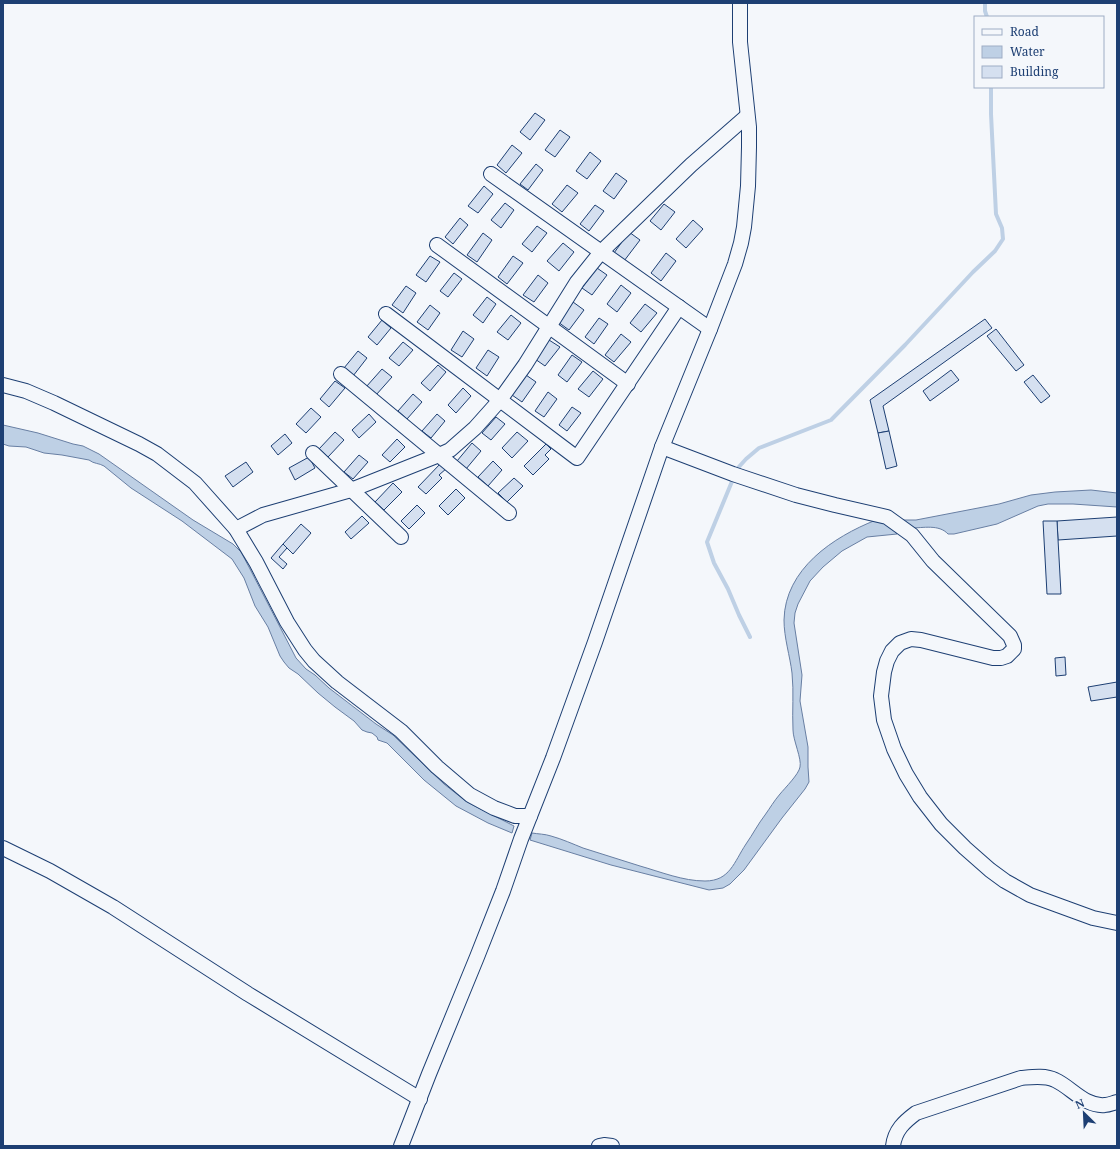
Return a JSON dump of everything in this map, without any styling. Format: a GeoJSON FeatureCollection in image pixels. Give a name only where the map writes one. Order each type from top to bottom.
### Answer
{"type":"FeatureCollection","features":[{"type":"Feature","properties":{"kind":"street"},"geometry":{"type":"LineString","coordinates":[[401,1146],[493,918],[595,642],[662,447],[735,264],[744,227],[748,186],[749,147],[740,42],[740,3]]}},
{"type":"Feature","properties":{"kind":"street"},"geometry":{"type":"LineString","coordinates":[[236,529],[263,515],[351,490],[450,450],[475,428],[500,400],[526,364],[577,282],[601,252],[691,165],[747,116]]}},
{"type":"Feature","properties":{"kind":"street"},"geometry":{"type":"LineString","coordinates":[[491,174],[710,329]]}},
{"type":"Feature","properties":{"kind":"street"},"geometry":{"type":"LineString","coordinates":[[437,245],[628,384]]}},
{"type":"Feature","properties":{"kind":"street"},"geometry":{"type":"LineString","coordinates":[[386,314],[577,458],[679,307]]}},
{"type":"Feature","properties":{"kind":"street"},"geometry":{"type":"LineString","coordinates":[[341,374],[509,514]]}},
{"type":"Feature","properties":{"kind":"street"},"geometry":{"type":"LineString","coordinates":[[3,385],[26,391],[54,402],[157,454],[195,483],[236,529],[256,562],[295,636],[305,650],[325,672],[401,731],[437,767],[470,795],[494,808],[528,820]]}},
{"type":"Feature","properties":{"kind":"street"},"geometry":{"type":"LineString","coordinates":[[662,447],[733,474],[796,495],[886,517],[912,536],[933,561],[1006,632],[1014,645],[1014,650],[1007,656],[1001,658],[993,658],[933,642],[911,639],[900,643],[892,651],[884,672],[881,696],[884,720],[894,749],[906,774],[920,797],[942,824],[965,848],[990,870],[1030,895],[1093,918],[1117,924]]}},
{"type":"Feature","properties":{"kind":"street"},"geometry":{"type":"LineString","coordinates":[[313,453],[401,536]]}},
{"type":"Feature","properties":{"kind":"street"},"geometry":{"type":"LineString","coordinates":[[3,848],[50,871],[113,907],[248,994],[420,1098]]}},
{"type":"Feature","properties":{"kind":"street"},"geometry":{"type":"LineString","coordinates":[[892,1146],[898,1129],[905,1121],[916,1113],[1021,1078],[1038,1077],[1054,1079],[1077,1095],[1094,1104],[1104,1105],[1117,1102]]}},
{"type":"Feature","properties":{"kind":"street"},"geometry":{"type":"LineString","coordinates":[[599,1146],[612,1146]]}},
{"type":"Feature","properties":{"kind":"water"},"geometry":{"type":"Polygon","coordinates":[[[3,425],[83,446],[99,454],[193,520],[233,544],[241,552],[296,658],[306,669],[376,724],[393,735],[444,784],[467,802],[514,826],[512,833],[488,823],[456,806],[424,780],[387,743],[378,740],[372,733],[362,730],[354,721],[289,668],[280,656],[268,627],[255,606],[244,578],[232,559],[182,521],[131,488],[104,466],[89,460],[44,453],[26,447],[9,446],[3,444],[3,425]]]}},
{"type":"Feature","properties":{"kind":"water"},"geometry":{"type":"Polygon","coordinates":[[[1091,490],[1117,493],[1117,507],[1048,504],[1038,506],[997,524],[954,534],[948,534],[936,528],[911,528],[903,520],[916,520],[999,504],[1031,495],[1091,490]]]}},
{"type":"Feature","properties":{"kind":"water"},"geometry":{"type":"Polygon","coordinates":[[[876,520],[890,524],[897,534],[867,537],[842,551],[823,567],[810,581],[798,604],[794,623],[802,675],[800,701],[808,747],[809,782],[744,870],[730,884],[723,888],[709,890],[611,865],[530,840],[532,833],[549,835],[583,848],[689,880],[713,880],[726,874],[734,864],[762,818],[795,777],[800,767],[800,759],[793,734],[792,673],[784,627],[786,602],[793,585],[802,570],[814,557],[828,546],[860,527],[876,520]]]}},
{"type":"Feature","properties":{"kind":"building"},"geometry":{"type":"Polygon","coordinates":[[[535,113],[545,120],[530,140],[520,132],[535,113]]]}},
{"type":"Feature","properties":{"kind":"building"},"geometry":{"type":"Polygon","coordinates":[[[560,130],[570,137],[555,157],[545,150],[560,130]]]}},
{"type":"Feature","properties":{"kind":"building"},"geometry":{"type":"Polygon","coordinates":[[[512,145],[522,153],[506,173],[497,165],[512,145]]]}},
{"type":"Feature","properties":{"kind":"building"},"geometry":{"type":"Polygon","coordinates":[[[590,152],[601,161],[587,179],[576,171],[590,152]]]}},
{"type":"Feature","properties":{"kind":"building"},"geometry":{"type":"Polygon","coordinates":[[[536,164],[543,170],[528,190],[520,184],[536,164]]]}},
{"type":"Feature","properties":{"kind":"building"},"geometry":{"type":"Polygon","coordinates":[[[616,173],[627,181],[614,199],[603,191],[616,173]]]}},
{"type":"Feature","properties":{"kind":"building"},"geometry":{"type":"Polygon","coordinates":[[[567,185],[578,193],[562,212],[552,204],[567,185]]]}},
{"type":"Feature","properties":{"kind":"building"},"geometry":{"type":"Polygon","coordinates":[[[484,186],[493,194],[478,213],[468,206],[484,186]]]}},
{"type":"Feature","properties":{"kind":"building"},"geometry":{"type":"Polygon","coordinates":[[[505,203],[514,210],[501,228],[491,220],[505,203]]]}},
{"type":"Feature","properties":{"kind":"building"},"geometry":{"type":"Polygon","coordinates":[[[664,204],[675,212],[661,230],[650,221],[664,204]]]}},
{"type":"Feature","properties":{"kind":"building"},"geometry":{"type":"Polygon","coordinates":[[[595,205],[604,211],[589,231],[580,224],[595,205]]]}},
{"type":"Feature","properties":{"kind":"building"},"geometry":{"type":"Polygon","coordinates":[[[460,218],[468,225],[453,244],[445,237],[460,218]]]}},
{"type":"Feature","properties":{"kind":"building"},"geometry":{"type":"Polygon","coordinates":[[[693,220],[703,229],[686,248],[676,239],[693,220]]]}},
{"type":"Feature","properties":{"kind":"building"},"geometry":{"type":"Polygon","coordinates":[[[537,226],[547,233],[532,252],[522,244],[537,226]]]}},
{"type":"Feature","properties":{"kind":"building"},"geometry":{"type":"Polygon","coordinates":[[[629,232],[640,240],[624,261],[614,253],[629,232]]]}},
{"type":"Feature","properties":{"kind":"building"},"geometry":{"type":"Polygon","coordinates":[[[483,233],[492,240],[477,262],[467,255],[483,233]]]}},
{"type":"Feature","properties":{"kind":"building"},"geometry":{"type":"Polygon","coordinates":[[[563,243],[574,252],[559,271],[547,261],[563,243]]]}},
{"type":"Feature","properties":{"kind":"building"},"geometry":{"type":"Polygon","coordinates":[[[666,253],[676,261],[661,281],[651,273],[666,253]]]}},
{"type":"Feature","properties":{"kind":"building"},"geometry":{"type":"Polygon","coordinates":[[[430,256],[440,262],[426,282],[416,275],[430,256]]]}},
{"type":"Feature","properties":{"kind":"building"},"geometry":{"type":"Polygon","coordinates":[[[513,256],[523,263],[507,284],[498,277],[513,256]]]}},
{"type":"Feature","properties":{"kind":"building"},"geometry":{"type":"Polygon","coordinates":[[[597,268],[607,275],[592,295],[582,288],[597,268]]]}},
{"type":"Feature","properties":{"kind":"building"},"geometry":{"type":"Polygon","coordinates":[[[454,273],[462,279],[448,297],[440,291],[454,273]]]}},
{"type":"Feature","properties":{"kind":"building"},"geometry":{"type":"Polygon","coordinates":[[[538,275],[548,283],[534,302],[523,295],[538,275]]]}},
{"type":"Feature","properties":{"kind":"building"},"geometry":{"type":"Polygon","coordinates":[[[621,285],[631,293],[617,312],[607,304],[621,285]]]}},
{"type":"Feature","properties":{"kind":"building"},"geometry":{"type":"Polygon","coordinates":[[[406,286],[416,293],[403,313],[392,305],[406,286]]]}},
{"type":"Feature","properties":{"kind":"building"},"geometry":{"type":"Polygon","coordinates":[[[487,297],[496,304],[483,323],[473,315],[487,297]]]}},
{"type":"Feature","properties":{"kind":"building"},"geometry":{"type":"Polygon","coordinates":[[[573,302],[584,310],[569,330],[558,322],[573,302]]]}},
{"type":"Feature","properties":{"kind":"building"},"geometry":{"type":"Polygon","coordinates":[[[645,304],[657,313],[641,332],[630,323],[645,304]]]}},
{"type":"Feature","properties":{"kind":"building"},"geometry":{"type":"Polygon","coordinates":[[[430,305],[440,313],[428,330],[417,322],[430,305]]]}},
{"type":"Feature","properties":{"kind":"building"},"geometry":{"type":"Polygon","coordinates":[[[511,315],[521,323],[508,340],[497,332],[511,315]]]}},
{"type":"Feature","properties":{"kind":"building"},"geometry":{"type":"Polygon","coordinates":[[[599,318],[608,324],[594,344],[585,337],[599,318]]]}},
{"type":"Feature","properties":{"kind":"building"},"geometry":{"type":"Polygon","coordinates":[[[985,319],[992,328],[883,406],[889,431],[878,433],[870,400],[985,319]]]}},
{"type":"Feature","properties":{"kind":"building"},"geometry":{"type":"Polygon","coordinates":[[[382,320],[391,328],[377,345],[368,337],[382,320]]]}},
{"type":"Feature","properties":{"kind":"building"},"geometry":{"type":"Polygon","coordinates":[[[996,329],[1024,365],[1016,371],[987,336],[996,329]]]}},
{"type":"Feature","properties":{"kind":"building"},"geometry":{"type":"Polygon","coordinates":[[[463,331],[474,339],[462,357],[451,350],[463,331]]]}},
{"type":"Feature","properties":{"kind":"building"},"geometry":{"type":"Polygon","coordinates":[[[621,334],[631,342],[614,362],[605,355],[621,334]]]}},
{"type":"Feature","properties":{"kind":"building"},"geometry":{"type":"Polygon","coordinates":[[[549,340],[560,347],[545,366],[535,359],[549,340]]]}},
{"type":"Feature","properties":{"kind":"building"},"geometry":{"type":"Polygon","coordinates":[[[403,342],[413,350],[399,366],[389,358],[403,342]]]}},
{"type":"Feature","properties":{"kind":"building"},"geometry":{"type":"Polygon","coordinates":[[[488,350],[499,357],[487,376],[476,368],[488,350]]]}},
{"type":"Feature","properties":{"kind":"building"},"geometry":{"type":"Polygon","coordinates":[[[358,351],[367,358],[353,376],[344,368],[358,351]]]}},
{"type":"Feature","properties":{"kind":"building"},"geometry":{"type":"Polygon","coordinates":[[[572,355],[582,362],[567,382],[558,375],[572,355]]]}},
{"type":"Feature","properties":{"kind":"building"},"geometry":{"type":"Polygon","coordinates":[[[438,365],[446,372],[430,391],[421,383],[438,365]]]}},
{"type":"Feature","properties":{"kind":"building"},"geometry":{"type":"Polygon","coordinates":[[[382,369],[392,377],[376,395],[366,387],[382,369]]]}},
{"type":"Feature","properties":{"kind":"building"},"geometry":{"type":"Polygon","coordinates":[[[951,370],[959,380],[930,401],[923,391],[951,370]]]}},
{"type":"Feature","properties":{"kind":"building"},"geometry":{"type":"Polygon","coordinates":[[[593,371],[603,379],[589,397],[578,389],[593,371]]]}},
{"type":"Feature","properties":{"kind":"building"},"geometry":{"type":"Polygon","coordinates":[[[526,375],[536,382],[522,402],[512,395],[526,375]]]}},
{"type":"Feature","properties":{"kind":"building"},"geometry":{"type":"Polygon","coordinates":[[[1033,375],[1050,396],[1041,403],[1024,382],[1033,375]]]}},
{"type":"Feature","properties":{"kind":"building"},"geometry":{"type":"Polygon","coordinates":[[[335,381],[345,388],[329,407],[320,399],[335,381]]]}},
{"type":"Feature","properties":{"kind":"building"},"geometry":{"type":"Polygon","coordinates":[[[463,388],[471,396],[456,413],[448,405],[463,388]]]}},
{"type":"Feature","properties":{"kind":"building"},"geometry":{"type":"Polygon","coordinates":[[[548,392],[557,399],[544,417],[535,411],[548,392]]]}},
{"type":"Feature","properties":{"kind":"building"},"geometry":{"type":"Polygon","coordinates":[[[413,394],[422,402],[407,419],[398,411],[413,394]]]}},
{"type":"Feature","properties":{"kind":"building"},"geometry":{"type":"Polygon","coordinates":[[[572,407],[581,413],[567,431],[559,425],[572,407]]]}},
{"type":"Feature","properties":{"kind":"building"},"geometry":{"type":"Polygon","coordinates":[[[311,408],[321,417],[306,433],[296,424],[311,408]]]}},
{"type":"Feature","properties":{"kind":"building"},"geometry":{"type":"Polygon","coordinates":[[[369,414],[376,422],[359,438],[352,430],[369,414]]]}},
{"type":"Feature","properties":{"kind":"building"},"geometry":{"type":"Polygon","coordinates":[[[437,414],[445,421],[431,438],[422,431],[437,414]]]}},
{"type":"Feature","properties":{"kind":"building"},"geometry":{"type":"Polygon","coordinates":[[[496,417],[505,424],[491,440],[482,433],[496,417]]]}},
{"type":"Feature","properties":{"kind":"building"},"geometry":{"type":"Polygon","coordinates":[[[889,431],[897,466],[886,469],[878,433],[889,431]]]}},
{"type":"Feature","properties":{"kind":"building"},"geometry":{"type":"Polygon","coordinates":[[[335,432],[344,440],[328,457],[319,449],[335,432]]]}},
{"type":"Feature","properties":{"kind":"building"},"geometry":{"type":"Polygon","coordinates":[[[517,432],[528,441],[512,458],[502,448],[517,432]]]}},
{"type":"Feature","properties":{"kind":"building"},"geometry":{"type":"Polygon","coordinates":[[[285,434],[292,443],[278,455],[271,446],[285,434]]]}},
{"type":"Feature","properties":{"kind":"building"},"geometry":{"type":"Polygon","coordinates":[[[397,439],[405,447],[390,462],[382,455],[397,439]]]}},
{"type":"Feature","properties":{"kind":"building"},"geometry":{"type":"Polygon","coordinates":[[[472,443],[481,451],[466,469],[457,461],[472,443]]]}},
{"type":"Feature","properties":{"kind":"building"},"geometry":{"type":"Polygon","coordinates":[[[546,444],[551,449],[545,455],[549,459],[533,475],[524,466],[546,444]]]}},
{"type":"Feature","properties":{"kind":"building"},"geometry":{"type":"Polygon","coordinates":[[[359,455],[368,462],[353,479],[344,472],[359,455]]]}},
{"type":"Feature","properties":{"kind":"building"},"geometry":{"type":"Polygon","coordinates":[[[309,457],[315,468],[295,480],[289,468],[309,457]]]}},
{"type":"Feature","properties":{"kind":"building"},"geometry":{"type":"Polygon","coordinates":[[[493,461],[502,470],[488,486],[478,477],[493,461]]]}},
{"type":"Feature","properties":{"kind":"building"},"geometry":{"type":"Polygon","coordinates":[[[246,462],[253,472],[233,487],[225,476],[246,462]]]}},
{"type":"Feature","properties":{"kind":"building"},"geometry":{"type":"Polygon","coordinates":[[[441,463],[447,468],[439,475],[442,478],[426,494],[418,487],[441,463]]]}},
{"type":"Feature","properties":{"kind":"building"},"geometry":{"type":"Polygon","coordinates":[[[514,478],[523,486],[507,502],[498,493],[514,478]]]}},
{"type":"Feature","properties":{"kind":"building"},"geometry":{"type":"Polygon","coordinates":[[[393,483],[402,492],[384,510],[375,502],[393,483]]]}},
{"type":"Feature","properties":{"kind":"building"},"geometry":{"type":"Polygon","coordinates":[[[456,489],[465,498],[448,515],[439,506],[456,489]]]}},
{"type":"Feature","properties":{"kind":"building"},"geometry":{"type":"Polygon","coordinates":[[[417,505],[425,513],[409,529],[401,521],[417,505]]]}},
{"type":"Feature","properties":{"kind":"building"},"geometry":{"type":"Polygon","coordinates":[[[362,516],[369,523],[351,539],[345,532],[362,516]]]}},
{"type":"Feature","properties":{"kind":"building"},"geometry":{"type":"Polygon","coordinates":[[[1117,517],[1117,536],[1058,540],[1057,521],[1117,517]]]}},
{"type":"Feature","properties":{"kind":"building"},"geometry":{"type":"Polygon","coordinates":[[[1043,521],[1057,521],[1061,594],[1047,594],[1043,521]]]}},
{"type":"Feature","properties":{"kind":"building"},"geometry":{"type":"Polygon","coordinates":[[[301,524],[311,533],[293,554],[283,544],[301,524]]]}},
{"type":"Feature","properties":{"kind":"building"},"geometry":{"type":"Polygon","coordinates":[[[283,544],[287,548],[279,557],[287,564],[283,569],[271,558],[283,544]]]}},
{"type":"Feature","properties":{"kind":"building"},"geometry":{"type":"Polygon","coordinates":[[[1065,657],[1066,675],[1056,676],[1055,658],[1065,657]]]}},
{"type":"Feature","properties":{"kind":"building"},"geometry":{"type":"Polygon","coordinates":[[[1117,682],[1117,697],[1091,701],[1088,687],[1117,682]]]}},
{"type":"Feature","properties":{"kind":"waterway"},"geometry":{"type":"LineString","coordinates":[[985,3],[987,16]]}},
{"type":"Feature","properties":{"kind":"waterway"},"geometry":{"type":"LineString","coordinates":[[737,469],[759,448],[831,420],[995,251],[1003,239],[1002,228],[996,214],[991,88]]}},
{"type":"Feature","properties":{"kind":"waterway"},"geometry":{"type":"LineString","coordinates":[[733,479],[707,542],[714,563],[728,589],[750,637]]}}]}
